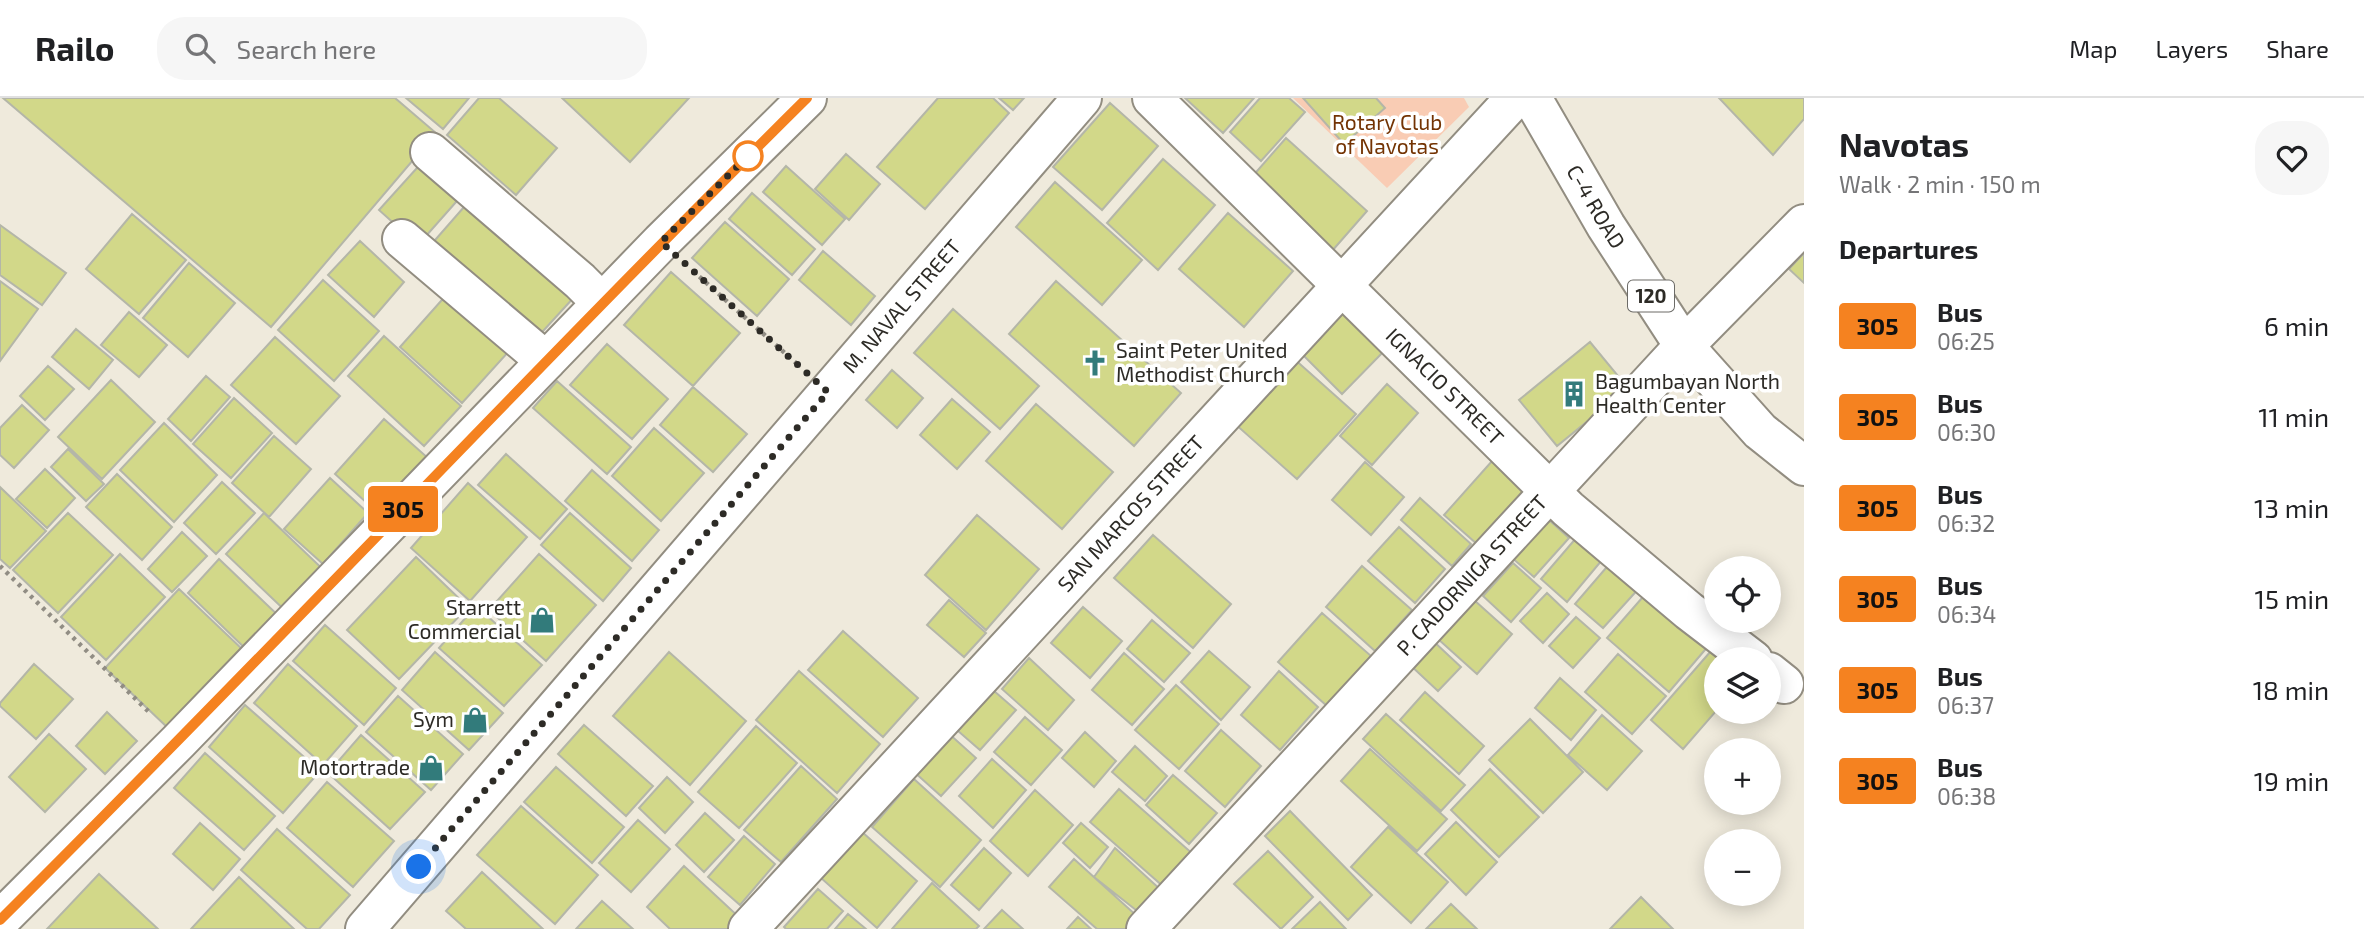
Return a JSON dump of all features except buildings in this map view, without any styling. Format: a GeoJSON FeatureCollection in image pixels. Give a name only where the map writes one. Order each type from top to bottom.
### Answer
{"type":"FeatureCollection","features":[{"type":"Feature","properties":{"kind":"main road"},"geometry":{"type":"LineString","coordinates":[[0,920],[179,741],[661,242],[807,98]]}},
{"type":"Feature","properties":{"kind":"main road","name":"M. NAVAL STREET"},"geometry":{"type":"LineString","coordinates":[[365,929],[1083,98]]}},
{"type":"Feature","properties":{"kind":"main road","name":"IGNACIO STREET"},"geometry":{"type":"LineString","coordinates":[[1152,98],[1569,509],[1679,602],[1737,647]]}},
{"type":"Feature","properties":{"kind":"main road","name":"SAN MARCOS STREET"},"geometry":{"type":"LineString","coordinates":[[748,929],[1515,98]]}},
{"type":"Feature","properties":{"kind":"main road","name":"C-4 ROAD"},"geometry":{"type":"LineString","coordinates":[[1532,98],[1606,226],[1684,346],[1760,431],[1804,467]]}},
{"type":"Feature","properties":{"kind":"main road"},"geometry":{"type":"LineString","coordinates":[[430,152],[603,303]]}},
{"type":"Feature","properties":{"kind":"main road","name":"P. CADORNIGA STREET"},"geometry":{"type":"LineString","coordinates":[[1146,929],[1550,489],[1684,346],[1804,224]]}},
{"type":"Feature","properties":{"kind":"main road"},"geometry":{"type":"LineString","coordinates":[[402,239],[546,361]]}},
{"type":"Feature","properties":{"kind":"path"},"geometry":{"type":"LineString","coordinates":[[661,242],[828,392]]}},
{"type":"Feature","properties":{"kind":"path"},"geometry":{"type":"LineString","coordinates":[[0,566],[179,741]]}},
{"type":"Feature","properties":{"kind":"green space","name":"Rotary Club of Navotas"},"geometry":{"type":"Polygon","coordinates":[[[1293,98],[1464,98],[1469,107],[1387,188],[1293,98]]]}},
{"type":"Feature","properties":{"kind":"bus line","name":"305"},"geometry":{"type":"LineString","coordinates":[[0,920],[179,741],[661,242],[807,98]]}},
{"type":"Feature","properties":{"kind":"place","name":"Saint Peter United Methodist Church"},"geometry":{"type":"Point","coordinates":[1095,363]}},
{"type":"Feature","properties":{"kind":"place","name":"Bagumbayan North Health Center"},"geometry":{"type":"Point","coordinates":[1574,394]}},
{"type":"Feature","properties":{"kind":"place","name":"Starrett Commercial"},"geometry":{"type":"Point","coordinates":[542,620]}},
{"type":"Feature","properties":{"kind":"place","name":"Sym"},"geometry":{"type":"Point","coordinates":[475,720]}},
{"type":"Feature","properties":{"kind":"place","name":"Motortrade"},"geometry":{"type":"Point","coordinates":[431,768]}},
{"type":"Feature","properties":{"kind":"route"},"geometry":{"type":"LineString","coordinates":[[419,867],[828,392],[661,242],[752,152],[748,156]]}}]}
